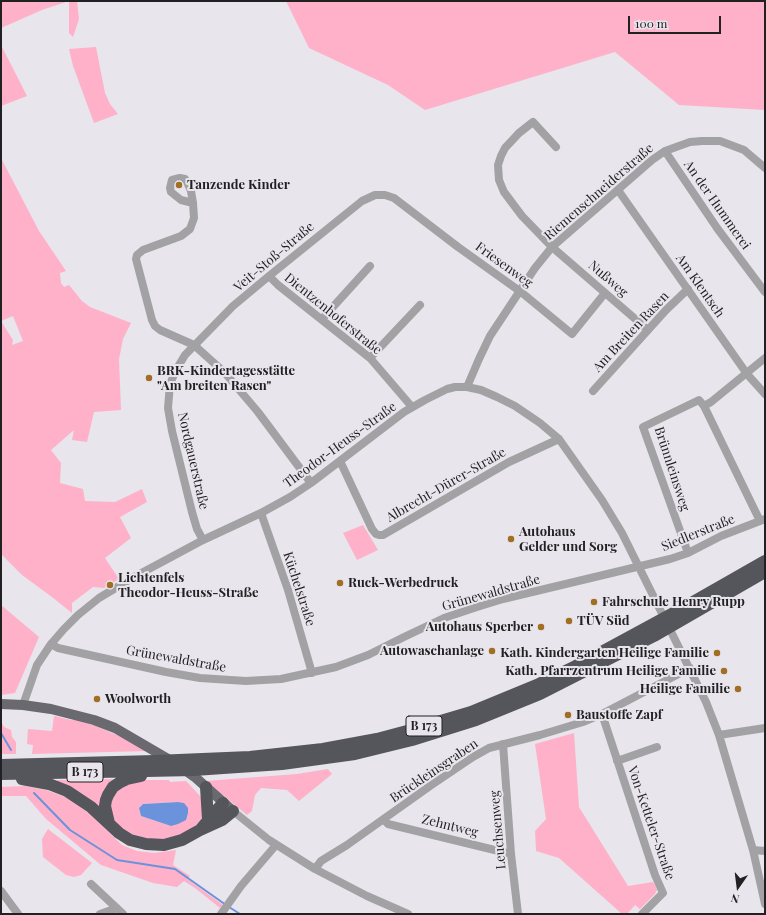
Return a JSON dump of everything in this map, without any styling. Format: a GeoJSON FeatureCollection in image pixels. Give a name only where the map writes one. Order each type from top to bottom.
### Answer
{"type":"FeatureCollection","features":[{"type":"Feature","properties":{"kind":"highway","name":"B 173"},"geometry":{"type":"LineString","coordinates":[[682,614],[765,561]]}},
{"type":"Feature","properties":{"kind":"highway","name":"B 173"},"geometry":{"type":"LineString","coordinates":[[1,775],[194,770],[282,764],[333,757],[380,748],[440,732],[510,707],[540,694],[682,614],[765,572]]}},
{"type":"Feature","properties":{"kind":"highway","name":"B 173"},"geometry":{"type":"LineString","coordinates":[[1,765],[250,757],[323,749],[371,740],[407,732],[471,712],[539,684],[652,631]]}},
{"type":"Feature","properties":{"kind":"highway"},"geometry":{"type":"LineString","coordinates":[[109,823],[106,814],[106,800],[113,787],[127,779],[168,771]]}},
{"type":"Feature","properties":{"kind":"highway"},"geometry":{"type":"LineString","coordinates":[[1,775],[49,784],[67,791],[91,807],[119,833],[130,840],[146,844],[168,844],[182,840],[222,820],[233,811]]}},
{"type":"Feature","properties":{"kind":"highway"},"geometry":{"type":"LineString","coordinates":[[206,787],[208,819]]}},
{"type":"Feature","properties":{"kind":"highway"},"geometry":{"type":"LineString","coordinates":[[200,830],[223,803]]}},
{"type":"Feature","properties":{"kind":"main road"},"geometry":{"type":"LineString","coordinates":[[1,704],[23,705],[68,712],[115,728],[175,763],[196,778],[233,811]]}},
{"type":"Feature","properties":{"kind":"street","name":"Nußweg"},"geometry":{"type":"LineString","coordinates":[[556,147],[533,122],[519,133],[505,148],[501,156],[497,173],[498,180],[504,192],[514,207],[552,247],[648,330]]}},
{"type":"Feature","properties":{"kind":"street","name":"Riemenschneiderstraße"},"geometry":{"type":"LineString","coordinates":[[467,387],[490,336],[521,292],[535,268],[552,247],[665,151],[690,142],[712,140],[720,141],[744,150],[765,168]]}},
{"type":"Feature","properties":{"kind":"street","name":"An der Hummerei"},"geometry":{"type":"LineString","coordinates":[[665,151],[717,228],[765,292]]}},
{"type":"Feature","properties":{"kind":"street","name":"Am Klentsch"},"geometry":{"type":"LineString","coordinates":[[618,190],[747,374],[765,394]]}},
{"type":"Feature","properties":{"kind":"street","name":"Veit-Stoß-Straße"},"geometry":{"type":"LineString","coordinates":[[194,345],[233,306],[268,276],[362,201],[374,195]]}},
{"type":"Feature","properties":{"kind":"street","name":"Friesenweg"},"geometry":{"type":"LineString","coordinates":[[374,195],[385,195],[394,198],[458,247],[521,292],[572,334],[605,293]]}},
{"type":"Feature","properties":{"kind":"street"},"geometry":{"type":"LineString","coordinates":[[193,203],[194,218],[190,229],[181,236],[143,250],[136,259],[152,320],[160,330],[194,345],[233,381],[311,483]]}},
{"type":"Feature","properties":{"kind":"street"},"geometry":{"type":"LineString","coordinates":[[322,319],[370,266]]}},
{"type":"Feature","properties":{"kind":"street","name":"Dientzenhoferstraße"},"geometry":{"type":"LineString","coordinates":[[268,276],[370,358],[412,407]]}},
{"type":"Feature","properties":{"kind":"street","name":"Am Breiten Rasen"},"geometry":{"type":"LineString","coordinates":[[593,391],[666,310],[688,289]]}},
{"type":"Feature","properties":{"kind":"street"},"geometry":{"type":"LineString","coordinates":[[370,358],[420,305]]}},
{"type":"Feature","properties":{"kind":"street","name":"Nordgauerstraße"},"geometry":{"type":"LineString","coordinates":[[194,345],[185,355],[170,384],[168,408],[192,512],[197,529],[203,540]]}},
{"type":"Feature","properties":{"kind":"street"},"geometry":{"type":"LineString","coordinates":[[763,520],[702,403],[711,402],[765,358]]}},
{"type":"Feature","properties":{"kind":"street","name":"Theodor-Heuss-Straße"},"geometry":{"type":"LineString","coordinates":[[23,705],[37,665],[51,644],[78,615],[99,598],[134,577],[203,540],[261,513],[290,497],[311,483],[412,407],[447,389],[467,387],[489,393],[515,406],[540,423],[559,439],[602,500],[622,533],[690,668],[719,735],[753,850],[765,904]]}},
{"type":"Feature","properties":{"kind":"street","name":"Brünnleinsweg"},"geometry":{"type":"LineString","coordinates":[[688,553],[643,426],[702,403]]}},
{"type":"Feature","properties":{"kind":"street","name":"Albrecht-Dürer-Straße"},"geometry":{"type":"LineString","coordinates":[[340,461],[372,529],[379,535],[386,533],[509,462],[559,439]]}},
{"type":"Feature","properties":{"kind":"street","name":"Küchelstraße"},"geometry":{"type":"LineString","coordinates":[[261,513],[288,590],[312,673]]}},
{"type":"Feature","properties":{"kind":"street","name":"Siedlerstraße"},"geometry":{"type":"LineString","coordinates":[[640,567],[688,553],[721,536],[763,520]]}},
{"type":"Feature","properties":{"kind":"street","name":"Grünewaldstraße"},"geometry":{"type":"LineString","coordinates":[[51,644],[58,648],[158,671],[200,678],[235,681],[281,679],[336,667],[368,655],[404,636],[444,618],[476,607],[503,599],[640,567]]}},
{"type":"Feature","properties":{"kind":"street","name":"Brückleinsgraben"},"geometry":{"type":"LineString","coordinates":[[315,869],[321,861],[384,820],[473,757],[489,748],[572,726],[602,714],[690,668]]}},
{"type":"Feature","properties":{"kind":"street","name":"Von-Ketteler-Straße"},"geometry":{"type":"LineString","coordinates":[[602,714],[655,875],[663,893],[642,914]]}},
{"type":"Feature","properties":{"kind":"street"},"geometry":{"type":"LineString","coordinates":[[719,735],[765,728]]}},
{"type":"Feature","properties":{"kind":"street","name":"Leuchsenweg"},"geometry":{"type":"LineString","coordinates":[[503,744],[511,854],[518,914]]}},
{"type":"Feature","properties":{"kind":"street","name":"Von-Ketteler-Straße"},"geometry":{"type":"LineString","coordinates":[[617,761],[657,747]]}},
{"type":"Feature","properties":{"kind":"street"},"geometry":{"type":"LineString","coordinates":[[233,811],[276,845],[315,869],[368,896],[408,914]]}},
{"type":"Feature","properties":{"kind":"street","name":"Zehntweg"},"geometry":{"type":"LineString","coordinates":[[384,820],[388,824],[511,854]]}},
{"type":"Feature","properties":{"kind":"street"},"geometry":{"type":"LineString","coordinates":[[225,908],[241,886],[276,845]]}},
{"type":"Feature","properties":{"kind":"street"},"geometry":{"type":"LineString","coordinates":[[753,850],[765,851]]}},
{"type":"Feature","properties":{"kind":"street"},"geometry":{"type":"LineString","coordinates":[[91,884],[123,914]]}},
{"type":"Feature","properties":{"kind":"street"},"geometry":{"type":"LineString","coordinates":[[1,891],[18,914]]}},
{"type":"Feature","properties":{"kind":"street"},"geometry":{"type":"LineString","coordinates":[[100,914],[117,908]]}},
{"type":"Feature","properties":{"kind":"shaded area"},"geometry":{"type":"Polygon","coordinates":[[[1,1],[66,2],[42,10],[1,28],[1,1]]]}},
{"type":"Feature","properties":{"kind":"shaded area"},"geometry":{"type":"Polygon","coordinates":[[[69,1],[77,1],[79,19],[73,37],[69,33],[69,1]]]}},
{"type":"Feature","properties":{"kind":"shaded area"},"geometry":{"type":"Polygon","coordinates":[[[286,1],[765,1],[765,110],[679,105],[615,52],[425,110],[388,85],[309,48],[286,1]]]}},
{"type":"Feature","properties":{"kind":"shaded area"},"geometry":{"type":"Polygon","coordinates":[[[1,45],[27,96],[1,106],[1,45]]]}},
{"type":"Feature","properties":{"kind":"shaded area"},"geometry":{"type":"Polygon","coordinates":[[[96,47],[105,93],[110,104],[118,114],[94,123],[73,66],[69,49],[96,47]]]}},
{"type":"Feature","properties":{"kind":"shaded area"},"geometry":{"type":"Polygon","coordinates":[[[1,158],[39,231],[66,271],[60,273],[61,283],[64,287],[69,285],[82,301],[90,307],[131,323],[123,339],[119,359],[121,410],[94,412],[87,442],[72,440],[74,430],[51,450],[61,463],[60,483],[83,489],[85,501],[115,502],[142,489],[147,502],[120,517],[131,538],[105,558],[119,579],[104,588],[93,587],[72,603],[72,613],[22,575],[1,554],[1,158]],[[13,316],[1,321],[13,340],[12,345],[23,341],[13,316]]]}},
{"type":"Feature","properties":{"kind":"shaded area"},"geometry":{"type":"Polygon","coordinates":[[[363,525],[378,550],[357,560],[343,533],[363,525]]]}},
{"type":"Feature","properties":{"kind":"shaded area"},"geometry":{"type":"Polygon","coordinates":[[[1,605],[39,637],[15,693],[1,695],[1,605]]]}},
{"type":"Feature","properties":{"kind":"shaded area"},"geometry":{"type":"Polygon","coordinates":[[[54,716],[78,720],[93,725],[119,736],[147,751],[32,754],[33,745],[27,744],[28,729],[52,731],[54,716]]]}},
{"type":"Feature","properties":{"kind":"shaded area"},"geometry":{"type":"Polygon","coordinates":[[[1,721],[4,727],[11,730],[12,737],[16,742],[16,754],[1,754],[1,721]]]}},
{"type":"Feature","properties":{"kind":"shaded area"},"geometry":{"type":"Polygon","coordinates":[[[574,733],[579,807],[628,886],[653,882],[657,890],[640,909],[635,905],[627,914],[622,914],[559,858],[536,851],[535,831],[546,819],[535,744],[574,733]]]}},
{"type":"Feature","properties":{"kind":"shaded area"},"geometry":{"type":"Polygon","coordinates":[[[328,769],[332,774],[299,801],[287,790],[261,788],[255,795],[252,811],[247,815],[206,781],[297,774],[328,769]]]}},
{"type":"Feature","properties":{"kind":"shaded area"},"geometry":{"type":"Polygon","coordinates":[[[116,779],[103,812],[57,782],[57,780],[116,779]]]}},
{"type":"Feature","properties":{"kind":"shaded area"},"geometry":{"type":"Polygon","coordinates":[[[142,780],[169,780],[170,782],[186,781],[200,796],[204,803],[201,821],[186,833],[158,841],[130,834],[114,822],[110,803],[121,785],[142,780]],[[184,803],[143,804],[139,808],[141,816],[171,826],[184,803]]]}},
{"type":"Feature","properties":{"kind":"shaded area"},"geometry":{"type":"Polygon","coordinates":[[[25,786],[46,790],[68,798],[91,815],[122,845],[137,851],[154,853],[176,850],[173,865],[190,876],[187,879],[223,905],[220,908],[184,881],[177,887],[153,883],[101,865],[46,819],[26,796],[1,796],[1,787],[25,786]]]}},
{"type":"Feature","properties":{"kind":"shaded area"},"geometry":{"type":"Polygon","coordinates":[[[48,829],[92,863],[81,875],[74,877],[66,875],[43,857],[42,839],[48,829]]]}},
{"type":"Feature","properties":{"kind":"water"},"geometry":{"type":"Polygon","coordinates":[[[184,803],[188,808],[188,813],[186,820],[178,824],[171,826],[141,816],[139,808],[143,804],[184,803]]]}},
{"type":"Feature","properties":{"kind":"waterway"},"geometry":{"type":"LineString","coordinates":[[1,733],[11,750]]}},
{"type":"Feature","properties":{"kind":"waterway"},"geometry":{"type":"LineString","coordinates":[[34,793],[70,830],[117,860],[175,869],[226,905]]}},
{"type":"Feature","properties":{"kind":"waterway"},"geometry":{"type":"LineString","coordinates":[[229,907],[240,914]]}},
{"type":"Feature","properties":{"kind":"place","name":"Tanzende Kinder"},"geometry":{"type":"Point","coordinates":[179,185]}},
{"type":"Feature","properties":{"kind":"place","name":"BRK-Kindertagesstätte \"Am breiten Rasen\""},"geometry":{"type":"Point","coordinates":[149,378]}},
{"type":"Feature","properties":{"kind":"place","name":"Autohaus Gelder und Sorg"},"geometry":{"type":"Point","coordinates":[511,539]}},
{"type":"Feature","properties":{"kind":"place","name":"Ruck-Werbedruck"},"geometry":{"type":"Point","coordinates":[340,583]}},
{"type":"Feature","properties":{"kind":"place","name":"Lichtenfels Theodor-Heuss-Straße"},"geometry":{"type":"Point","coordinates":[110,585]}},
{"type":"Feature","properties":{"kind":"place","name":"Fahrschule Henry Rupp"},"geometry":{"type":"Point","coordinates":[594,602]}},
{"type":"Feature","properties":{"kind":"place","name":"TÜV Süd"},"geometry":{"type":"Point","coordinates":[569,621]}},
{"type":"Feature","properties":{"kind":"place","name":"Autohaus Sperber"},"geometry":{"type":"Point","coordinates":[541,627]}},
{"type":"Feature","properties":{"kind":"place","name":"Autowaschanlage"},"geometry":{"type":"Point","coordinates":[492,651]}},
{"type":"Feature","properties":{"kind":"place","name":"Kath. Kindergarten Heilige Familie"},"geometry":{"type":"Point","coordinates":[717,653]}},
{"type":"Feature","properties":{"kind":"place","name":"Kath. Pfarrzentrum Heilige Familie"},"geometry":{"type":"Point","coordinates":[724,671]}},
{"type":"Feature","properties":{"kind":"place","name":"Heilige Familie"},"geometry":{"type":"Point","coordinates":[738,689]}},
{"type":"Feature","properties":{"kind":"place","name":"Woolworth"},"geometry":{"type":"Point","coordinates":[97,699]}},
{"type":"Feature","properties":{"kind":"place","name":"Baustoffe Zapf"},"geometry":{"type":"Point","coordinates":[568,715]}}]}
